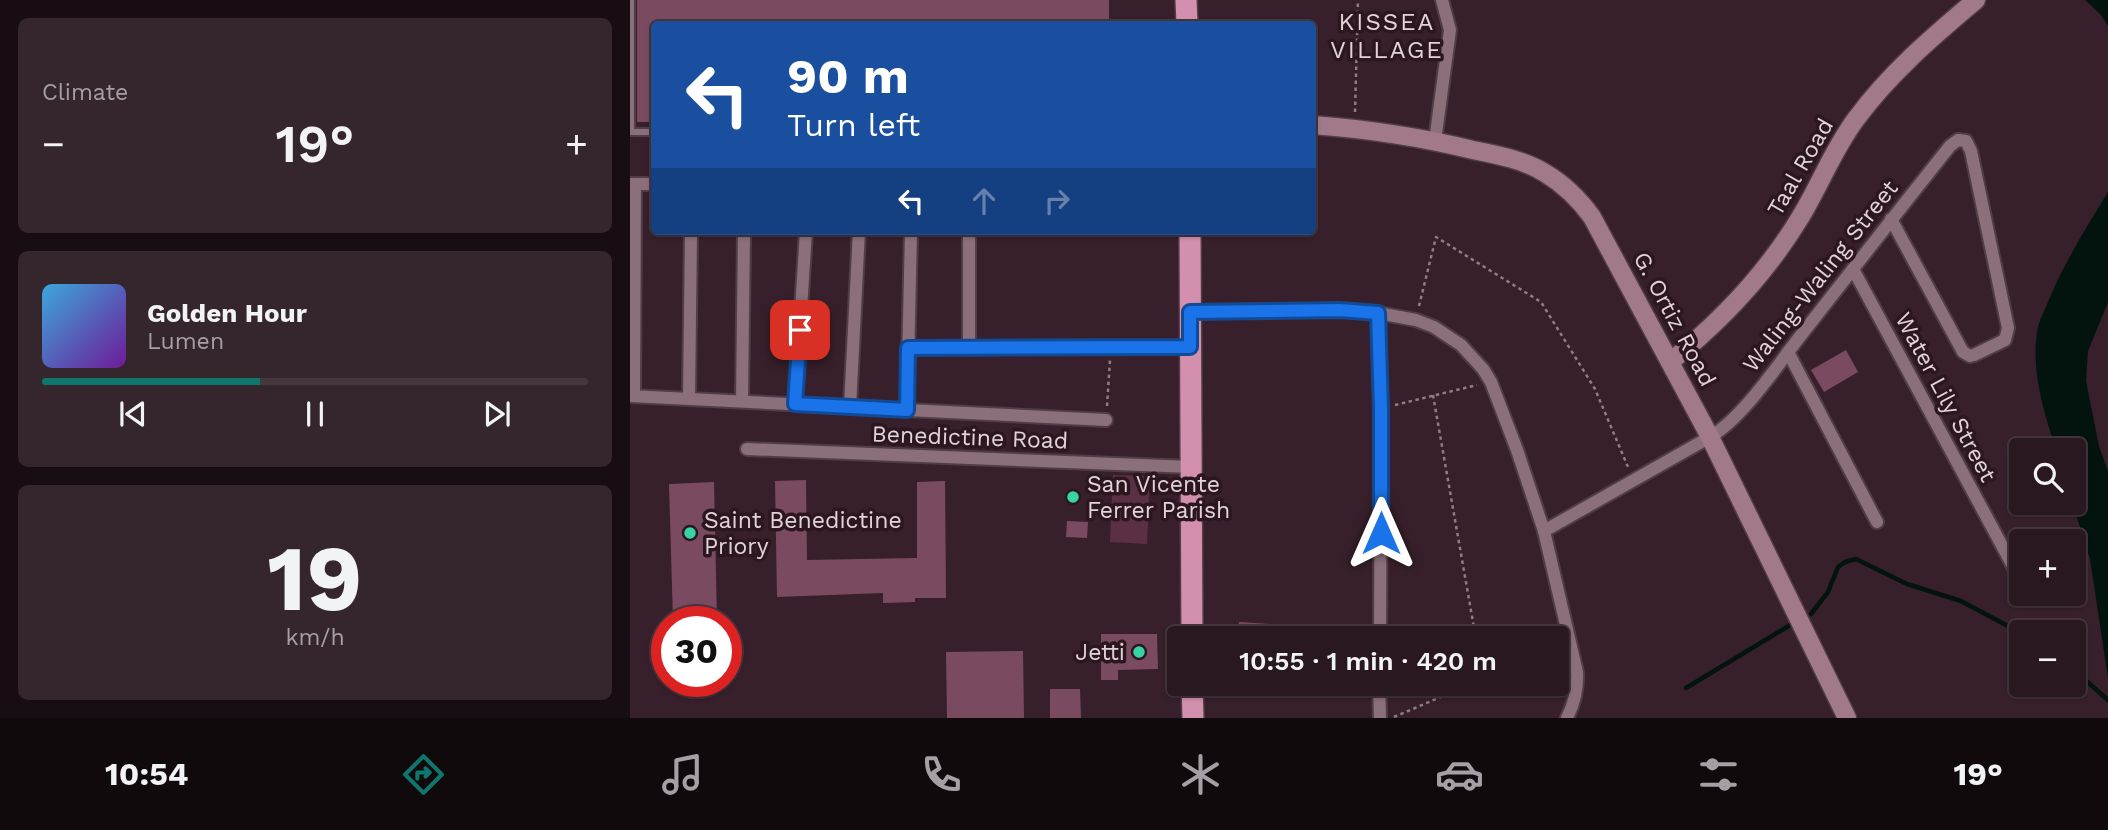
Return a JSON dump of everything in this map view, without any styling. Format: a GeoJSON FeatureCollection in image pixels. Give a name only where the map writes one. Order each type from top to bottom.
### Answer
{"type":"FeatureCollection","features":[{"type":"Feature","properties":{"kind":"highway"},"geometry":{"type":"LineString","coordinates":[[1186,0],[1186,21]]}},
{"type":"Feature","properties":{"kind":"highway"},"geometry":{"type":"LineString","coordinates":[[1190,235],[1192,626]]}},
{"type":"Feature","properties":{"kind":"highway"},"geometry":{"type":"LineString","coordinates":[[1192,696],[1193,718]]}},
{"type":"Feature","properties":{"kind":"street"},"geometry":{"type":"LineString","coordinates":[[1435,141],[1450,30],[1442,0]]}},
{"type":"Feature","properties":{"kind":"street","name":"Taal Road"},"geometry":{"type":"LineString","coordinates":[[1670,362],[1701,337],[1758,277],[1799,219],[1854,122],[1885,81],[1920,46],[1976,0]]}},
{"type":"Feature","properties":{"kind":"street","name":"G. Ortiz Road"},"geometry":{"type":"LineString","coordinates":[[1316,125],[1354,128],[1435,141],[1520,162],[1543,172],[1579,199],[1592,217],[1710,437],[1847,718]]}},
{"type":"Feature","properties":{"kind":"street","name":"Waling-Waling Street"},"geometry":{"type":"LineString","coordinates":[[1544,531],[1719,431],[1737,414],[1788,352],[1891,219],[1950,146],[1962,139],[1971,151],[2008,328],[2005,340],[1974,355],[1963,352],[1891,219]]}},
{"type":"Feature","properties":{"kind":"street"},"geometry":{"type":"LineString","coordinates":[[651,184],[632,184],[632,396],[1107,420]]}},
{"type":"Feature","properties":{"kind":"street"},"geometry":{"type":"LineString","coordinates":[[689,398],[691,235]]}},
{"type":"Feature","properties":{"kind":"street"},"geometry":{"type":"LineString","coordinates":[[742,401],[744,235]]}},
{"type":"Feature","properties":{"kind":"street"},"geometry":{"type":"LineString","coordinates":[[795,404],[806,235]]}},
{"type":"Feature","properties":{"kind":"street"},"geometry":{"type":"LineString","coordinates":[[850,407],[859,235]]}},
{"type":"Feature","properties":{"kind":"street"},"geometry":{"type":"LineString","coordinates":[[907,410],[911,235]]}},
{"type":"Feature","properties":{"kind":"street"},"geometry":{"type":"LineString","coordinates":[[969,235],[969,348]]}},
{"type":"Feature","properties":{"kind":"street","name":"Water Lily Street"},"geometry":{"type":"LineString","coordinates":[[1853,269],[2009,559]]}},
{"type":"Feature","properties":{"kind":"street"},"geometry":{"type":"LineString","coordinates":[[1190,312],[1339,310],[1378,313],[1416,320],[1434,327],[1461,345],[1491,382],[1544,531],[1577,672],[1578,687],[1567,718]]}},
{"type":"Feature","properties":{"kind":"street"},"geometry":{"type":"LineString","coordinates":[[1378,313],[1381,409],[1380,626]]}},
{"type":"Feature","properties":{"kind":"street"},"geometry":{"type":"LineString","coordinates":[[908,348],[1190,347]]}},
{"type":"Feature","properties":{"kind":"street"},"geometry":{"type":"LineString","coordinates":[[1788,352],[1877,522]]}},
{"type":"Feature","properties":{"kind":"street","name":"Benedictine Road"},"geometry":{"type":"LineString","coordinates":[[747,449],[1191,467]]}},
{"type":"Feature","properties":{"kind":"street"},"geometry":{"type":"LineString","coordinates":[[1379,696],[1380,718]]}},
{"type":"Feature","properties":{"kind":"lane"},"geometry":{"type":"LineString","coordinates":[[631,0],[631,132],[651,132]]}},
{"type":"Feature","properties":{"kind":"path"},"geometry":{"type":"LineString","coordinates":[[1354,128],[1358,0]]}},
{"type":"Feature","properties":{"kind":"path"},"geometry":{"type":"LineString","coordinates":[[1416,320],[1436,237],[1541,302],[1595,389],[1633,480]]}},
{"type":"Feature","properties":{"kind":"path"},"geometry":{"type":"LineString","coordinates":[[1107,420],[1111,347]]}},
{"type":"Feature","properties":{"kind":"path"},"geometry":{"type":"LineString","coordinates":[[1381,409],[1491,382]]}},
{"type":"Feature","properties":{"kind":"path"},"geometry":{"type":"LineString","coordinates":[[1433,395],[1474,626]]}},
{"type":"Feature","properties":{"kind":"path"},"geometry":{"type":"LineString","coordinates":[[1392,718],[1443,696]]}},
{"type":"Feature","properties":{"kind":"shaded area"},"geometry":{"type":"Polygon","coordinates":[[[2085,0],[2108,0],[2108,26],[2100,14],[2085,0]]]}},
{"type":"Feature","properties":{"kind":"shaded area"},"geometry":{"type":"Polygon","coordinates":[[[2108,192],[2108,302],[2088,351],[2086,381],[2099,446],[2108,471],[2108,678],[2086,546],[2086,529],[2081,529],[2076,515],[2086,515],[2086,438],[2052,438],[2037,377],[2036,348],[2039,325],[2054,288],[2108,192]]]}},
{"type":"Feature","properties":{"kind":"shaded area"},"geometry":{"type":"Polygon","coordinates":[[[1113,475],[1150,476],[1147,544],[1110,542],[1113,475]]]}},
{"type":"Feature","properties":{"kind":"building"},"geometry":{"type":"Polygon","coordinates":[[[637,0],[1109,0],[1109,21],[651,21],[651,122],[637,122],[637,0]]]}},
{"type":"Feature","properties":{"kind":"building"},"geometry":{"type":"Polygon","coordinates":[[[1846,350],[1858,372],[1824,392],[1811,370],[1846,350]]]}},
{"type":"Feature","properties":{"kind":"building"},"geometry":{"type":"Polygon","coordinates":[[[806,480],[807,560],[917,558],[917,482],[945,481],[946,598],[915,598],[915,602],[883,603],[883,593],[777,597],[775,481],[806,480]]]}},
{"type":"Feature","properties":{"kind":"building"},"geometry":{"type":"Polygon","coordinates":[[[714,482],[717,606],[673,606],[669,484],[714,482]]]}},
{"type":"Feature","properties":{"kind":"building"},"geometry":{"type":"Polygon","coordinates":[[[1067,521],[1088,522],[1087,538],[1066,537],[1067,521]]]}},
{"type":"Feature","properties":{"kind":"building"},"geometry":{"type":"Polygon","coordinates":[[[1239,622],[1270,624],[1270,626],[1239,626],[1239,622]]]}},
{"type":"Feature","properties":{"kind":"building"},"geometry":{"type":"Polygon","coordinates":[[[1101,634],[1157,634],[1158,669],[1118,670],[1118,680],[1101,680],[1101,634]]]}},
{"type":"Feature","properties":{"kind":"building"},"geometry":{"type":"Polygon","coordinates":[[[1023,651],[1024,718],[947,718],[946,652],[1023,651]]]}},
{"type":"Feature","properties":{"kind":"building"},"geometry":{"type":"Polygon","coordinates":[[[1050,689],[1080,689],[1081,718],[1050,718],[1050,689]]]}},
{"type":"Feature","properties":{"kind":"waterway"},"geometry":{"type":"LineString","coordinates":[[1811,614],[1828,592],[1838,567],[1856,559],[1907,584],[1961,601],[2009,627]]}},
{"type":"Feature","properties":{"kind":"waterway"},"geometry":{"type":"LineString","coordinates":[[1686,688],[1790,625]]}},
{"type":"Feature","properties":{"kind":"waterway"},"geometry":{"type":"LineString","coordinates":[[2086,681],[2108,700]]}},
{"type":"Feature","properties":{"kind":"place","name":"San Vicente Ferrer Parish"},"geometry":{"type":"Point","coordinates":[1073,497]}},
{"type":"Feature","properties":{"kind":"place","name":"Saint Benedictine Priory"},"geometry":{"type":"Point","coordinates":[690,533]}},
{"type":"Feature","properties":{"kind":"place","name":"Jetti"},"geometry":{"type":"Point","coordinates":[1139,652]}},
{"type":"Feature","properties":{"kind":"district","name":"KISSEA VILLAGE"},"geometry":{"type":"Point","coordinates":[1387,36]}},
{"type":"Feature","properties":{"kind":"route"},"geometry":{"type":"LineString","coordinates":[[800,330],[795,404],[907,410],[908,348],[1190,347],[1190,312],[1339,310],[1378,313],[1381,533]]}}]}
